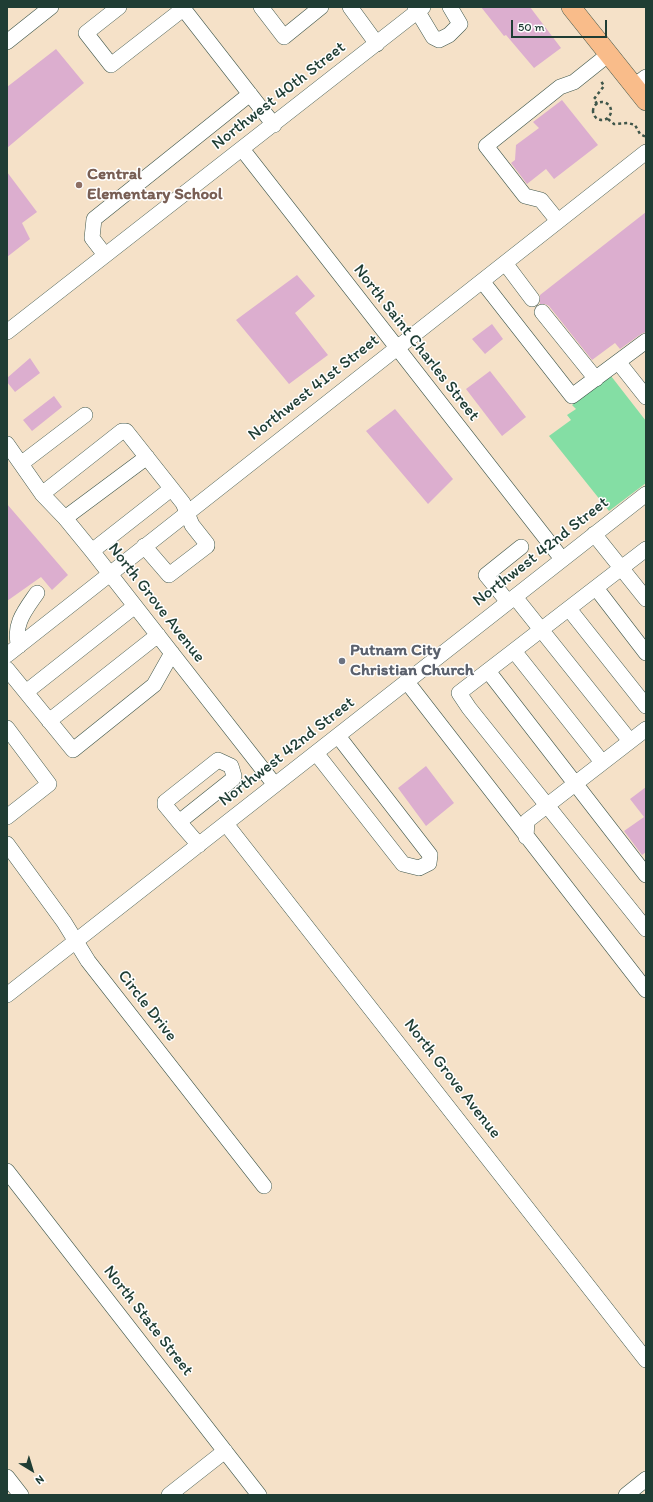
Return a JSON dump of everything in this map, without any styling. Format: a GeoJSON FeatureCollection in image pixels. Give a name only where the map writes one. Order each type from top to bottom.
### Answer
{"type":"FeatureCollection","features":[{"type":"Feature","properties":{"kind":"main road"},"geometry":{"type":"LineString","coordinates":[[571,7],[609,54],[640,82],[646,101]]}},
{"type":"Feature","properties":{"kind":"street"},"geometry":{"type":"LineString","coordinates":[[7,42],[51,7]]}},
{"type":"Feature","properties":{"kind":"street"},"geometry":{"type":"LineString","coordinates":[[119,7],[86,33],[111,65],[182,8],[274,125]]}},
{"type":"Feature","properties":{"kind":"street"},"geometry":{"type":"LineString","coordinates":[[261,7],[284,37],[321,7]]}},
{"type":"Feature","properties":{"kind":"street"},"geometry":{"type":"LineString","coordinates":[[350,7],[377,44]]}},
{"type":"Feature","properties":{"kind":"street"},"geometry":{"type":"LineString","coordinates":[[419,9],[433,36],[439,40],[450,34],[460,24],[450,7]]}},
{"type":"Feature","properties":{"kind":"street","name":"Northwest 40th Street"},"geometry":{"type":"LineString","coordinates":[[7,332],[242,148],[274,125],[419,9]]}},
{"type":"Feature","properties":{"kind":"street"},"geometry":{"type":"LineString","coordinates":[[558,221],[541,200],[525,196],[486,146],[560,87],[574,82],[609,54]]}},
{"type":"Feature","properties":{"kind":"street"},"geometry":{"type":"LineString","coordinates":[[105,255],[92,238],[94,219],[250,94]]}},
{"type":"Feature","properties":{"kind":"street","name":"North Saint Charles Street"},"geometry":{"type":"LineString","coordinates":[[242,148],[562,560]]}},
{"type":"Feature","properties":{"kind":"street","name":"Northwest 41st Street"},"geometry":{"type":"LineString","coordinates":[[7,655],[646,152]]}},
{"type":"Feature","properties":{"kind":"street"},"geometry":{"type":"LineString","coordinates":[[505,263],[532,298]]}},
{"type":"Feature","properties":{"kind":"street"},"geometry":{"type":"LineString","coordinates":[[482,281],[572,396],[644,345]]}},
{"type":"Feature","properties":{"kind":"street"},"geometry":{"type":"LineString","coordinates":[[542,312],[596,380]]}},
{"type":"Feature","properties":{"kind":"street"},"geometry":{"type":"LineString","coordinates":[[618,363],[646,397]]}},
{"type":"Feature","properties":{"kind":"street"},"geometry":{"type":"LineString","coordinates":[[22,464],[85,415]]}},
{"type":"Feature","properties":{"kind":"street"},"geometry":{"type":"LineString","coordinates":[[42,494],[122,431],[126,431],[183,503],[186,513],[207,546],[169,575],[144,546]]}},
{"type":"Feature","properties":{"kind":"street","name":"North Grove Avenue"},"geometry":{"type":"LineString","coordinates":[[7,444],[42,494],[66,518],[275,785]]}},
{"type":"Feature","properties":{"kind":"street"},"geometry":{"type":"LineString","coordinates":[[66,518],[147,458]]}},
{"type":"Feature","properties":{"kind":"street"},"geometry":{"type":"LineString","coordinates":[[92,551],[171,489]]}},
{"type":"Feature","properties":{"kind":"street","name":"Northwest 42nd Street"},"geometry":{"type":"LineString","coordinates":[[7,995],[646,494]]}},
{"type":"Feature","properties":{"kind":"street"},"geometry":{"type":"LineString","coordinates":[[594,534],[646,599]]}},
{"type":"Feature","properties":{"kind":"street"},"geometry":{"type":"LineString","coordinates":[[521,547],[486,575],[541,630],[630,741]]}},
{"type":"Feature","properties":{"kind":"street"},"geometry":{"type":"LineString","coordinates":[[646,549],[459,693],[469,708],[646,929]]}},
{"type":"Feature","properties":{"kind":"street"},"geometry":{"type":"LineString","coordinates":[[596,588],[646,653]]}},
{"type":"Feature","properties":{"kind":"street"},"geometry":{"type":"LineString","coordinates":[[19,646],[16,636],[19,624],[25,610],[37,593]]}},
{"type":"Feature","properties":{"kind":"street"},"geometry":{"type":"LineString","coordinates":[[26,692],[135,606]]}},
{"type":"Feature","properties":{"kind":"street"},"geometry":{"type":"LineString","coordinates":[[569,609],[646,706]]}},
{"type":"Feature","properties":{"kind":"street"},"geometry":{"type":"LineString","coordinates":[[49,721],[158,635]]}},
{"type":"Feature","properties":{"kind":"street"},"geometry":{"type":"LineString","coordinates":[[514,651],[602,762]]}},
{"type":"Feature","properties":{"kind":"street"},"geometry":{"type":"LineString","coordinates":[[7,669],[72,750],[154,684],[172,652]]}},
{"type":"Feature","properties":{"kind":"street"},"geometry":{"type":"LineString","coordinates":[[488,671],[646,875]]}},
{"type":"Feature","properties":{"kind":"street"},"geometry":{"type":"LineString","coordinates":[[407,682],[646,990]]}},
{"type":"Feature","properties":{"kind":"street"},"geometry":{"type":"LineString","coordinates":[[7,728],[49,784],[7,817]]}},
{"type":"Feature","properties":{"kind":"street"},"geometry":{"type":"LineString","coordinates":[[526,837],[527,821],[646,729]]}},
{"type":"Feature","properties":{"kind":"street"},"geometry":{"type":"LineString","coordinates":[[316,754],[403,864],[419,868],[429,863],[430,855],[338,736]]}},
{"type":"Feature","properties":{"kind":"street"},"geometry":{"type":"LineString","coordinates":[[231,766],[249,752]]}},
{"type":"Feature","properties":{"kind":"street"},"geometry":{"type":"LineString","coordinates":[[179,822],[233,779],[234,776],[231,766],[218,760],[165,802],[165,805],[179,822],[199,845]]}},
{"type":"Feature","properties":{"kind":"street","name":"North Grove Avenue"},"geometry":{"type":"LineString","coordinates":[[226,824],[646,1360]]}},
{"type":"Feature","properties":{"kind":"street","name":"Circle Drive"},"geometry":{"type":"LineString","coordinates":[[7,844],[64,922],[88,961],[264,1186]]}},
{"type":"Feature","properties":{"kind":"street","name":"North State Street"},"geometry":{"type":"LineString","coordinates":[[7,1171],[259,1495]]}},
{"type":"Feature","properties":{"kind":"street"},"geometry":{"type":"LineString","coordinates":[[169,1495],[225,1451]]}},
{"type":"Feature","properties":{"kind":"street"},"geometry":{"type":"LineString","coordinates":[[7,1477],[21,1495]]}},
{"type":"Feature","properties":{"kind":"street"},"geometry":{"type":"LineString","coordinates":[[626,1495],[646,1479]]}},
{"type":"Feature","properties":{"kind":"path"},"geometry":{"type":"LineString","coordinates":[[597,104],[594,99],[604,86],[601,81]]}},
{"type":"Feature","properties":{"kind":"path"},"geometry":{"type":"LineString","coordinates":[[606,103],[610,107],[611,113],[608,118],[600,120],[595,117],[593,109],[597,104],[606,103]]}},
{"type":"Feature","properties":{"kind":"path"},"geometry":{"type":"LineString","coordinates":[[608,118],[614,124],[628,123],[635,125],[640,134],[646,137]]}},
{"type":"Feature","properties":{"kind":"green space"},"geometry":{"type":"Polygon","coordinates":[[[611,376],[646,421],[646,483],[609,511],[549,436],[571,420],[567,415],[576,409],[572,405],[611,376]]]}},
{"type":"Feature","properties":{"kind":"building"},"geometry":{"type":"Polygon","coordinates":[[[481,7],[530,7],[561,48],[534,68],[506,35],[504,36],[481,7]]]}},
{"type":"Feature","properties":{"kind":"building"},"geometry":{"type":"Polygon","coordinates":[[[56,49],[84,83],[7,148],[7,87],[56,49]]]}},
{"type":"Feature","properties":{"kind":"building"},"geometry":{"type":"Polygon","coordinates":[[[562,100],[598,145],[554,179],[546,169],[527,184],[511,163],[515,160],[516,145],[539,128],[533,122],[562,100]]]}},
{"type":"Feature","properties":{"kind":"building"},"geometry":{"type":"Polygon","coordinates":[[[7,172],[37,212],[22,223],[30,239],[7,257],[7,172]]]}},
{"type":"Feature","properties":{"kind":"building"},"geometry":{"type":"Polygon","coordinates":[[[646,212],[646,332],[620,349],[615,343],[592,360],[549,306],[540,304],[540,295],[646,212]]]}},
{"type":"Feature","properties":{"kind":"building"},"geometry":{"type":"Polygon","coordinates":[[[297,275],[315,296],[295,313],[328,355],[289,384],[236,320],[297,275]]]}},
{"type":"Feature","properties":{"kind":"building"},"geometry":{"type":"Polygon","coordinates":[[[492,324],[503,339],[485,354],[472,339],[492,324]]]}},
{"type":"Feature","properties":{"kind":"building"},"geometry":{"type":"Polygon","coordinates":[[[30,358],[40,373],[15,392],[7,382],[7,378],[30,358]]]}},
{"type":"Feature","properties":{"kind":"building"},"geometry":{"type":"Polygon","coordinates":[[[490,371],[526,417],[502,436],[466,389],[490,371]]]}},
{"type":"Feature","properties":{"kind":"building"},"geometry":{"type":"Polygon","coordinates":[[[54,396],[62,407],[32,431],[23,420],[54,396]]]}},
{"type":"Feature","properties":{"kind":"building"},"geometry":{"type":"Polygon","coordinates":[[[395,409],[453,479],[428,504],[366,431],[395,409]]]}},
{"type":"Feature","properties":{"kind":"building"},"geometry":{"type":"Polygon","coordinates":[[[7,504],[68,575],[52,590],[41,577],[7,601],[7,504]]]}},
{"type":"Feature","properties":{"kind":"building"},"geometry":{"type":"Polygon","coordinates":[[[426,766],[454,803],[426,826],[398,788],[426,766]]]}},
{"type":"Feature","properties":{"kind":"building"},"geometry":{"type":"Polygon","coordinates":[[[646,787],[646,852],[642,855],[624,831],[644,817],[630,799],[646,787]]]}},
{"type":"Feature","properties":{"kind":"place","name":"Central Elementary School"},"geometry":{"type":"Point","coordinates":[79,185]}},
{"type":"Feature","properties":{"kind":"place","name":"Putnam City Christian Church"},"geometry":{"type":"Point","coordinates":[342,661]}}]}
